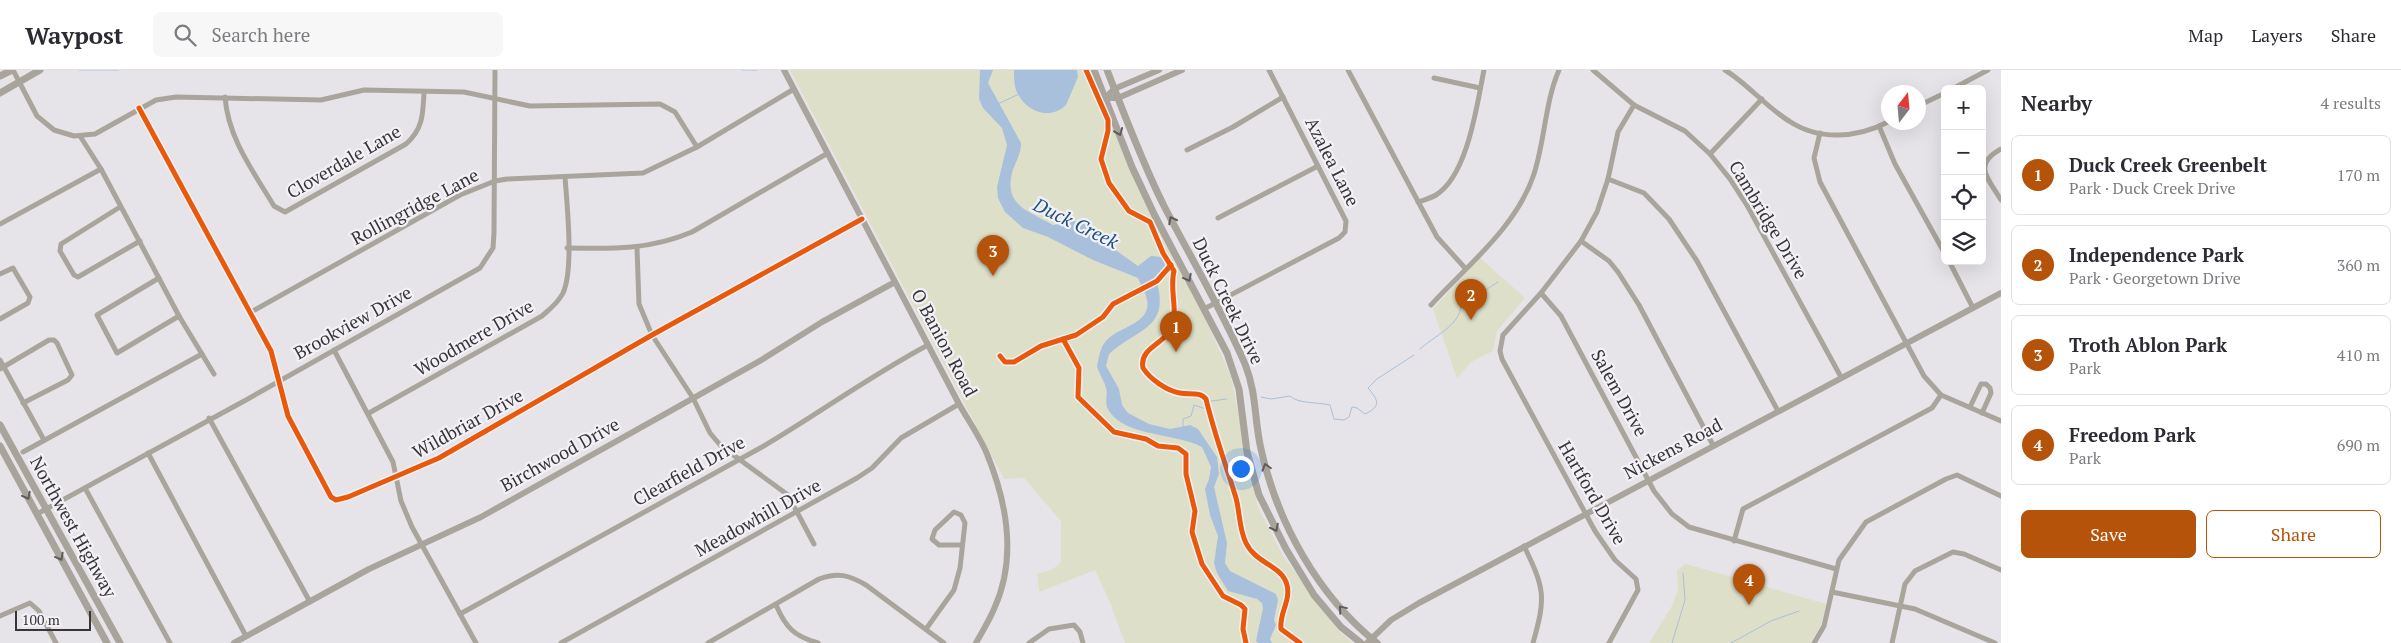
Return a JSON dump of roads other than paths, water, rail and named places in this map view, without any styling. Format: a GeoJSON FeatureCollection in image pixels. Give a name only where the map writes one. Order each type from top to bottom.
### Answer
{"type":"FeatureCollection","features":[{"type":"Feature","properties":{"kind":"main road"},"geometry":{"type":"LineString","coordinates":[[0,76],[13,70]]}},
{"type":"Feature","properties":{"kind":"main road"},"geometry":{"type":"LineString","coordinates":[[0,93],[40,70]]}},
{"type":"Feature","properties":{"kind":"main road","name":"Duck Creek Drive"},"geometry":{"type":"LineString","coordinates":[[1094,70],[1132,167],[1155,216],[1227,353],[1239,389],[1247,452],[1259,495],[1286,550],[1314,595],[1341,626],[1361,643]]}},
{"type":"Feature","properties":{"kind":"main road","name":"Duck Creek Drive"},"geometry":{"type":"LineString","coordinates":[[1107,70],[1143,164],[1245,364],[1251,383],[1262,452],[1272,487],[1296,543],[1324,587],[1349,618],[1372,642]]}},
{"type":"Feature","properties":{"kind":"main road","name":"Northwest Highway"},"geometry":{"type":"LineString","coordinates":[[0,425],[120,643]]}},
{"type":"Feature","properties":{"kind":"main road","name":"Northwest Highway"},"geometry":{"type":"LineString","coordinates":[[0,446],[107,643]]}},
{"type":"Feature","properties":{"kind":"street"},"geometry":{"type":"LineString","coordinates":[[13,70],[37,116],[66,135],[94,134],[156,100],[176,97],[320,100],[364,90],[464,92],[530,106],[660,104],[675,112],[697,147]]}},
{"type":"Feature","properties":{"kind":"street","name":"Brookview Drive"},"geometry":{"type":"LineString","coordinates":[[37,514],[246,400],[480,268],[493,248],[496,181],[495,70]]}},
{"type":"Feature","properties":{"kind":"street","name":"O Banion Road"},"geometry":{"type":"LineString","coordinates":[[784,70],[986,452],[1004,500],[1007,525],[1007,551],[1002,586],[995,608],[976,643]]}},
{"type":"Feature","properties":{"kind":"street"},"geometry":{"type":"LineString","coordinates":[[1105,98],[1114,89],[1159,70]]}},
{"type":"Feature","properties":{"kind":"street"},"geometry":{"type":"LineString","coordinates":[[1105,98],[1118,98],[1182,70]]}},
{"type":"Feature","properties":{"kind":"street","name":"Azalea Lane"},"geometry":{"type":"LineString","coordinates":[[1204,309],[1339,238],[1345,232],[1346,221],[1268,70]]}},
{"type":"Feature","properties":{"kind":"street"},"geometry":{"type":"LineString","coordinates":[[1348,70],[1437,237],[1465,268]]}},
{"type":"Feature","properties":{"kind":"street"},"geometry":{"type":"LineString","coordinates":[[1418,202],[1437,194],[1459,168],[1467,149],[1484,70]]}},
{"type":"Feature","properties":{"kind":"street"},"geometry":{"type":"LineString","coordinates":[[1431,305],[1506,224],[1528,191],[1535,172],[1559,70]]}},
{"type":"Feature","properties":{"kind":"street","name":"Cambridge Drive"},"geometry":{"type":"LineString","coordinates":[[1593,70],[1634,105],[1685,131],[1710,154],[1730,178],[1748,207],[1841,377]]}},
{"type":"Feature","properties":{"kind":"street"},"geometry":{"type":"LineString","coordinates":[[1725,70],[1789,122],[1832,136],[1854,133],[1879,126],[1895,164],[1941,247]]}},
{"type":"Feature","properties":{"kind":"street"},"geometry":{"type":"LineString","coordinates":[[1960,85],[1988,70]]}},
{"type":"Feature","properties":{"kind":"street"},"geometry":{"type":"LineString","coordinates":[[1434,78],[1480,88]]}},
{"type":"Feature","properties":{"kind":"street","name":"Rollingridge Lane"},"geometry":{"type":"LineString","coordinates":[[251,312],[460,195],[496,181],[643,173],[697,147],[794,90]]}},
{"type":"Feature","properties":{"kind":"street","name":"Cloverdale Lane"},"geometry":{"type":"LineString","coordinates":[[225,97],[229,124],[234,138],[274,206],[279,211],[285,212],[406,144],[416,135],[420,126],[423,115],[424,92]]}},
{"type":"Feature","properties":{"kind":"street"},"geometry":{"type":"LineString","coordinates":[[1926,102],[1941,95]]}},
{"type":"Feature","properties":{"kind":"street"},"geometry":{"type":"LineString","coordinates":[[1187,150],[1233,127],[1283,97]]}},
{"type":"Feature","properties":{"kind":"street"},"geometry":{"type":"LineString","coordinates":[[1710,154],[1762,100]]}},
{"type":"Feature","properties":{"kind":"street"},"geometry":{"type":"LineString","coordinates":[[1541,293],[1581,241],[1597,212],[1608,179],[1618,132],[1634,105]]}},
{"type":"Feature","properties":{"kind":"street","name":"Wildbriar Drive"},"geometry":{"type":"LineString","coordinates":[[139,108],[271,351],[288,416],[331,497],[340,500],[438,458],[652,335],[862,219]]}},
{"type":"Feature","properties":{"kind":"street"},"geometry":{"type":"LineString","coordinates":[[1820,133],[1814,158],[1820,182],[1924,376],[1941,395],[2001,421]]}},
{"type":"Feature","properties":{"kind":"street"},"geometry":{"type":"LineString","coordinates":[[80,136],[140,241],[179,316],[214,374]]}},
{"type":"Feature","properties":{"kind":"street"},"geometry":{"type":"LineString","coordinates":[[2001,149],[1989,156],[1985,162],[1985,173],[2001,200]]}},
{"type":"Feature","properties":{"kind":"street"},"geometry":{"type":"LineString","coordinates":[[567,248],[637,248],[672,240],[692,232],[828,153]]}},
{"type":"Feature","properties":{"kind":"street"},"geometry":{"type":"LineString","coordinates":[[1218,218],[1318,166]]}},
{"type":"Feature","properties":{"kind":"street"},"geometry":{"type":"LineString","coordinates":[[0,224],[100,169]]}},
{"type":"Feature","properties":{"kind":"street","name":"Woodmere Drive"},"geometry":{"type":"LineString","coordinates":[[369,413],[542,316],[554,305],[562,294],[567,276],[565,177]]}},
{"type":"Feature","properties":{"kind":"street"},"geometry":{"type":"LineString","coordinates":[[1608,179],[1644,193],[1669,218],[1697,261],[1778,411]]}},
{"type":"Feature","properties":{"kind":"street"},"geometry":{"type":"LineString","coordinates":[[120,207],[61,244],[60,251],[74,275],[78,277],[140,241]]}},
{"type":"Feature","properties":{"kind":"street"},"geometry":{"type":"LineString","coordinates":[[1581,241],[1609,261],[1618,272],[1639,305],[1713,445]]}},
{"type":"Feature","properties":{"kind":"street"},"geometry":{"type":"LineString","coordinates":[[637,248],[639,304],[652,335],[693,398],[716,441],[788,495],[814,544]]}},
{"type":"Feature","properties":{"kind":"street"},"geometry":{"type":"LineString","coordinates":[[1951,265],[1973,308]]}},
{"type":"Feature","properties":{"kind":"street"},"geometry":{"type":"LineString","coordinates":[[0,274],[13,268],[30,297],[28,304],[0,320]]}},
{"type":"Feature","properties":{"kind":"street"},"geometry":{"type":"LineString","coordinates":[[159,278],[97,315],[117,353],[179,316]]}},
{"type":"Feature","properties":{"kind":"street","name":"Birchwood Drive"},"geometry":{"type":"LineString","coordinates":[[234,643],[369,569],[422,544],[453,532],[481,517],[895,282]]}},
{"type":"Feature","properties":{"kind":"street","name":"Hartford Drive"},"geometry":{"type":"LineString","coordinates":[[1541,293],[1503,335],[1500,351],[1502,359],[1585,513],[1615,560],[1636,579],[1638,590],[1608,643]]}},
{"type":"Feature","properties":{"kind":"street","name":"Salem Drive"},"geometry":{"type":"LineString","coordinates":[[1541,293],[1561,316],[1664,505],[1689,527],[1836,570]]}},
{"type":"Feature","properties":{"kind":"street","name":"Nickens Road"},"geometry":{"type":"LineString","coordinates":[[1372,642],[1391,620],[1402,612],[2001,293]]}},
{"type":"Feature","properties":{"kind":"street"},"geometry":{"type":"LineString","coordinates":[[2,368],[49,340],[54,340],[57,343],[72,376],[23,404]]}},
{"type":"Feature","properties":{"kind":"street","name":"Clearfield Drive"},"geometry":{"type":"LineString","coordinates":[[460,614],[802,423],[869,378],[928,345]]}},
{"type":"Feature","properties":{"kind":"street"},"geometry":{"type":"LineString","coordinates":[[334,350],[394,462],[401,501],[422,544],[476,643]]}},
{"type":"Feature","properties":{"kind":"street"},"geometry":{"type":"LineString","coordinates":[[23,452],[202,354]]}},
{"type":"Feature","properties":{"kind":"street"},"geometry":{"type":"LineString","coordinates":[[0,360],[2,368],[44,440]]}},
{"type":"Feature","properties":{"kind":"street"},"geometry":{"type":"LineString","coordinates":[[1970,407],[1979,387],[1986,384],[1990,388],[1991,393],[1982,412]]}},
{"type":"Feature","properties":{"kind":"street"},"geometry":{"type":"LineString","coordinates":[[1734,541],[1744,509],[1932,408],[1941,395]]}},
{"type":"Feature","properties":{"kind":"street","name":"Meadowhill Drive"},"geometry":{"type":"LineString","coordinates":[[561,643],[864,473],[901,438],[959,404]]}},
{"type":"Feature","properties":{"kind":"street"},"geometry":{"type":"LineString","coordinates":[[210,418],[310,602]]}},
{"type":"Feature","properties":{"kind":"street"},"geometry":{"type":"LineString","coordinates":[[148,453],[246,636]]}},
{"type":"Feature","properties":{"kind":"street"},"geometry":{"type":"LineString","coordinates":[[1814,643],[1824,626],[1836,570],[1850,542],[1866,522],[1957,475],[2001,496]]}},
{"type":"Feature","properties":{"kind":"street"},"geometry":{"type":"LineString","coordinates":[[86,488],[170,643]]}},
{"type":"Feature","properties":{"kind":"street"},"geometry":{"type":"LineString","coordinates":[[926,629],[954,590],[960,568],[960,545],[965,523],[961,515],[954,512],[934,530],[932,539],[939,545],[960,545]]}},
{"type":"Feature","properties":{"kind":"street"},"geometry":{"type":"LineString","coordinates":[[1524,546],[1540,578],[1543,594],[1542,610],[1533,643]]}},
{"type":"Feature","properties":{"kind":"street"},"geometry":{"type":"LineString","coordinates":[[1892,643],[1905,584],[1915,571],[1953,552],[1964,554],[2001,570]]}},
{"type":"Feature","properties":{"kind":"street"},"geometry":{"type":"LineString","coordinates":[[708,643],[819,579],[837,574],[844,575],[866,585],[944,643]]}},
{"type":"Feature","properties":{"kind":"street"},"geometry":{"type":"LineString","coordinates":[[1832,592],[1915,609],[1995,643]]}},
{"type":"Feature","properties":{"kind":"street"},"geometry":{"type":"LineString","coordinates":[[0,616],[30,603],[39,611],[56,643]]}},
{"type":"Feature","properties":{"kind":"street"},"geometry":{"type":"LineString","coordinates":[[776,605],[782,619],[791,630],[801,638],[818,643]]}},
{"type":"Feature","properties":{"kind":"street"},"geometry":{"type":"LineString","coordinates":[[1029,643],[1049,629],[1074,625],[1080,632],[1083,643]]}},
{"type":"Feature","properties":{"kind":"water","name":"Duck Creek"},"geometry":{"type":"Polygon","coordinates":[[[980,70],[993,70],[988,83],[1021,143],[1010,184],[1015,200],[1027,211],[1053,225],[1074,221],[1090,226],[1114,249],[1138,266],[1151,256],[1161,257],[1165,264],[1164,271],[1156,279],[1160,295],[1156,318],[1141,332],[1109,354],[1106,366],[1119,389],[1122,405],[1128,413],[1149,424],[1170,429],[1190,425],[1198,429],[1217,457],[1219,474],[1214,487],[1227,543],[1225,563],[1230,571],[1276,594],[1278,600],[1274,620],[1276,625],[1270,639],[1272,643],[1258,643],[1256,641],[1263,608],[1262,603],[1257,599],[1228,591],[1217,573],[1214,563],[1218,536],[1210,515],[1205,489],[1211,467],[1202,447],[1191,442],[1150,433],[1124,424],[1114,417],[1107,407],[1106,388],[1097,366],[1099,356],[1104,343],[1111,336],[1133,324],[1144,315],[1147,308],[1147,300],[1138,278],[1093,260],[1048,237],[1023,228],[1005,212],[998,198],[997,187],[1007,145],[1002,128],[983,108],[979,99],[980,70]]]}},
{"type":"Feature","properties":{"kind":"water"},"geometry":{"type":"Polygon","coordinates":[[[1014,70],[1077,70],[1078,77],[1066,105],[1052,113],[1044,113],[1031,108],[1020,97],[1015,88],[1014,70]]]}},
{"type":"Feature","properties":{"kind":"waterway"},"geometry":{"type":"LineString","coordinates":[[79,70],[118,70]]}},
{"type":"Feature","properties":{"kind":"waterway"},"geometry":{"type":"LineString","coordinates":[[742,70],[757,70]]}},
{"type":"Feature","properties":{"kind":"waterway"},"geometry":{"type":"LineString","coordinates":[[998,104],[1019,94]]}},
{"type":"Feature","properties":{"kind":"waterway"},"geometry":{"type":"LineString","coordinates":[[1420,349],[1451,325],[1456,319],[1461,306],[1498,282]]}},
{"type":"Feature","properties":{"kind":"waterway"},"geometry":{"type":"LineString","coordinates":[[1261,397],[1271,399],[1290,396],[1303,402],[1330,405],[1334,419],[1344,420],[1349,417],[1352,407],[1365,414],[1374,408],[1377,402],[1368,388],[1377,379],[1414,355]]}},
{"type":"Feature","properties":{"kind":"waterway"},"geometry":{"type":"LineString","coordinates":[[1183,427],[1183,419],[1191,416],[1194,405],[1206,409],[1210,407],[1211,401],[1227,399]]}},
{"type":"Feature","properties":{"kind":"waterway"},"geometry":{"type":"LineString","coordinates":[[1672,643],[1685,600],[1683,573]]}},
{"type":"Feature","properties":{"kind":"waterway"},"geometry":{"type":"LineString","coordinates":[[1731,643],[1771,621],[1799,611]]}},
{"type":"Feature","properties":{"kind":"place","name":"Troth Ablon Park"},"geometry":{"type":"Point","coordinates":[993,276]}},
{"type":"Feature","properties":{"kind":"place","name":"Independence Park"},"geometry":{"type":"Point","coordinates":[1471,320]}},
{"type":"Feature","properties":{"kind":"place","name":"Duck Creek Greenbelt"},"geometry":{"type":"Point","coordinates":[1176,352]}},
{"type":"Feature","properties":{"kind":"place","name":"Freedom Park"},"geometry":{"type":"Point","coordinates":[1749,605]}}]}
